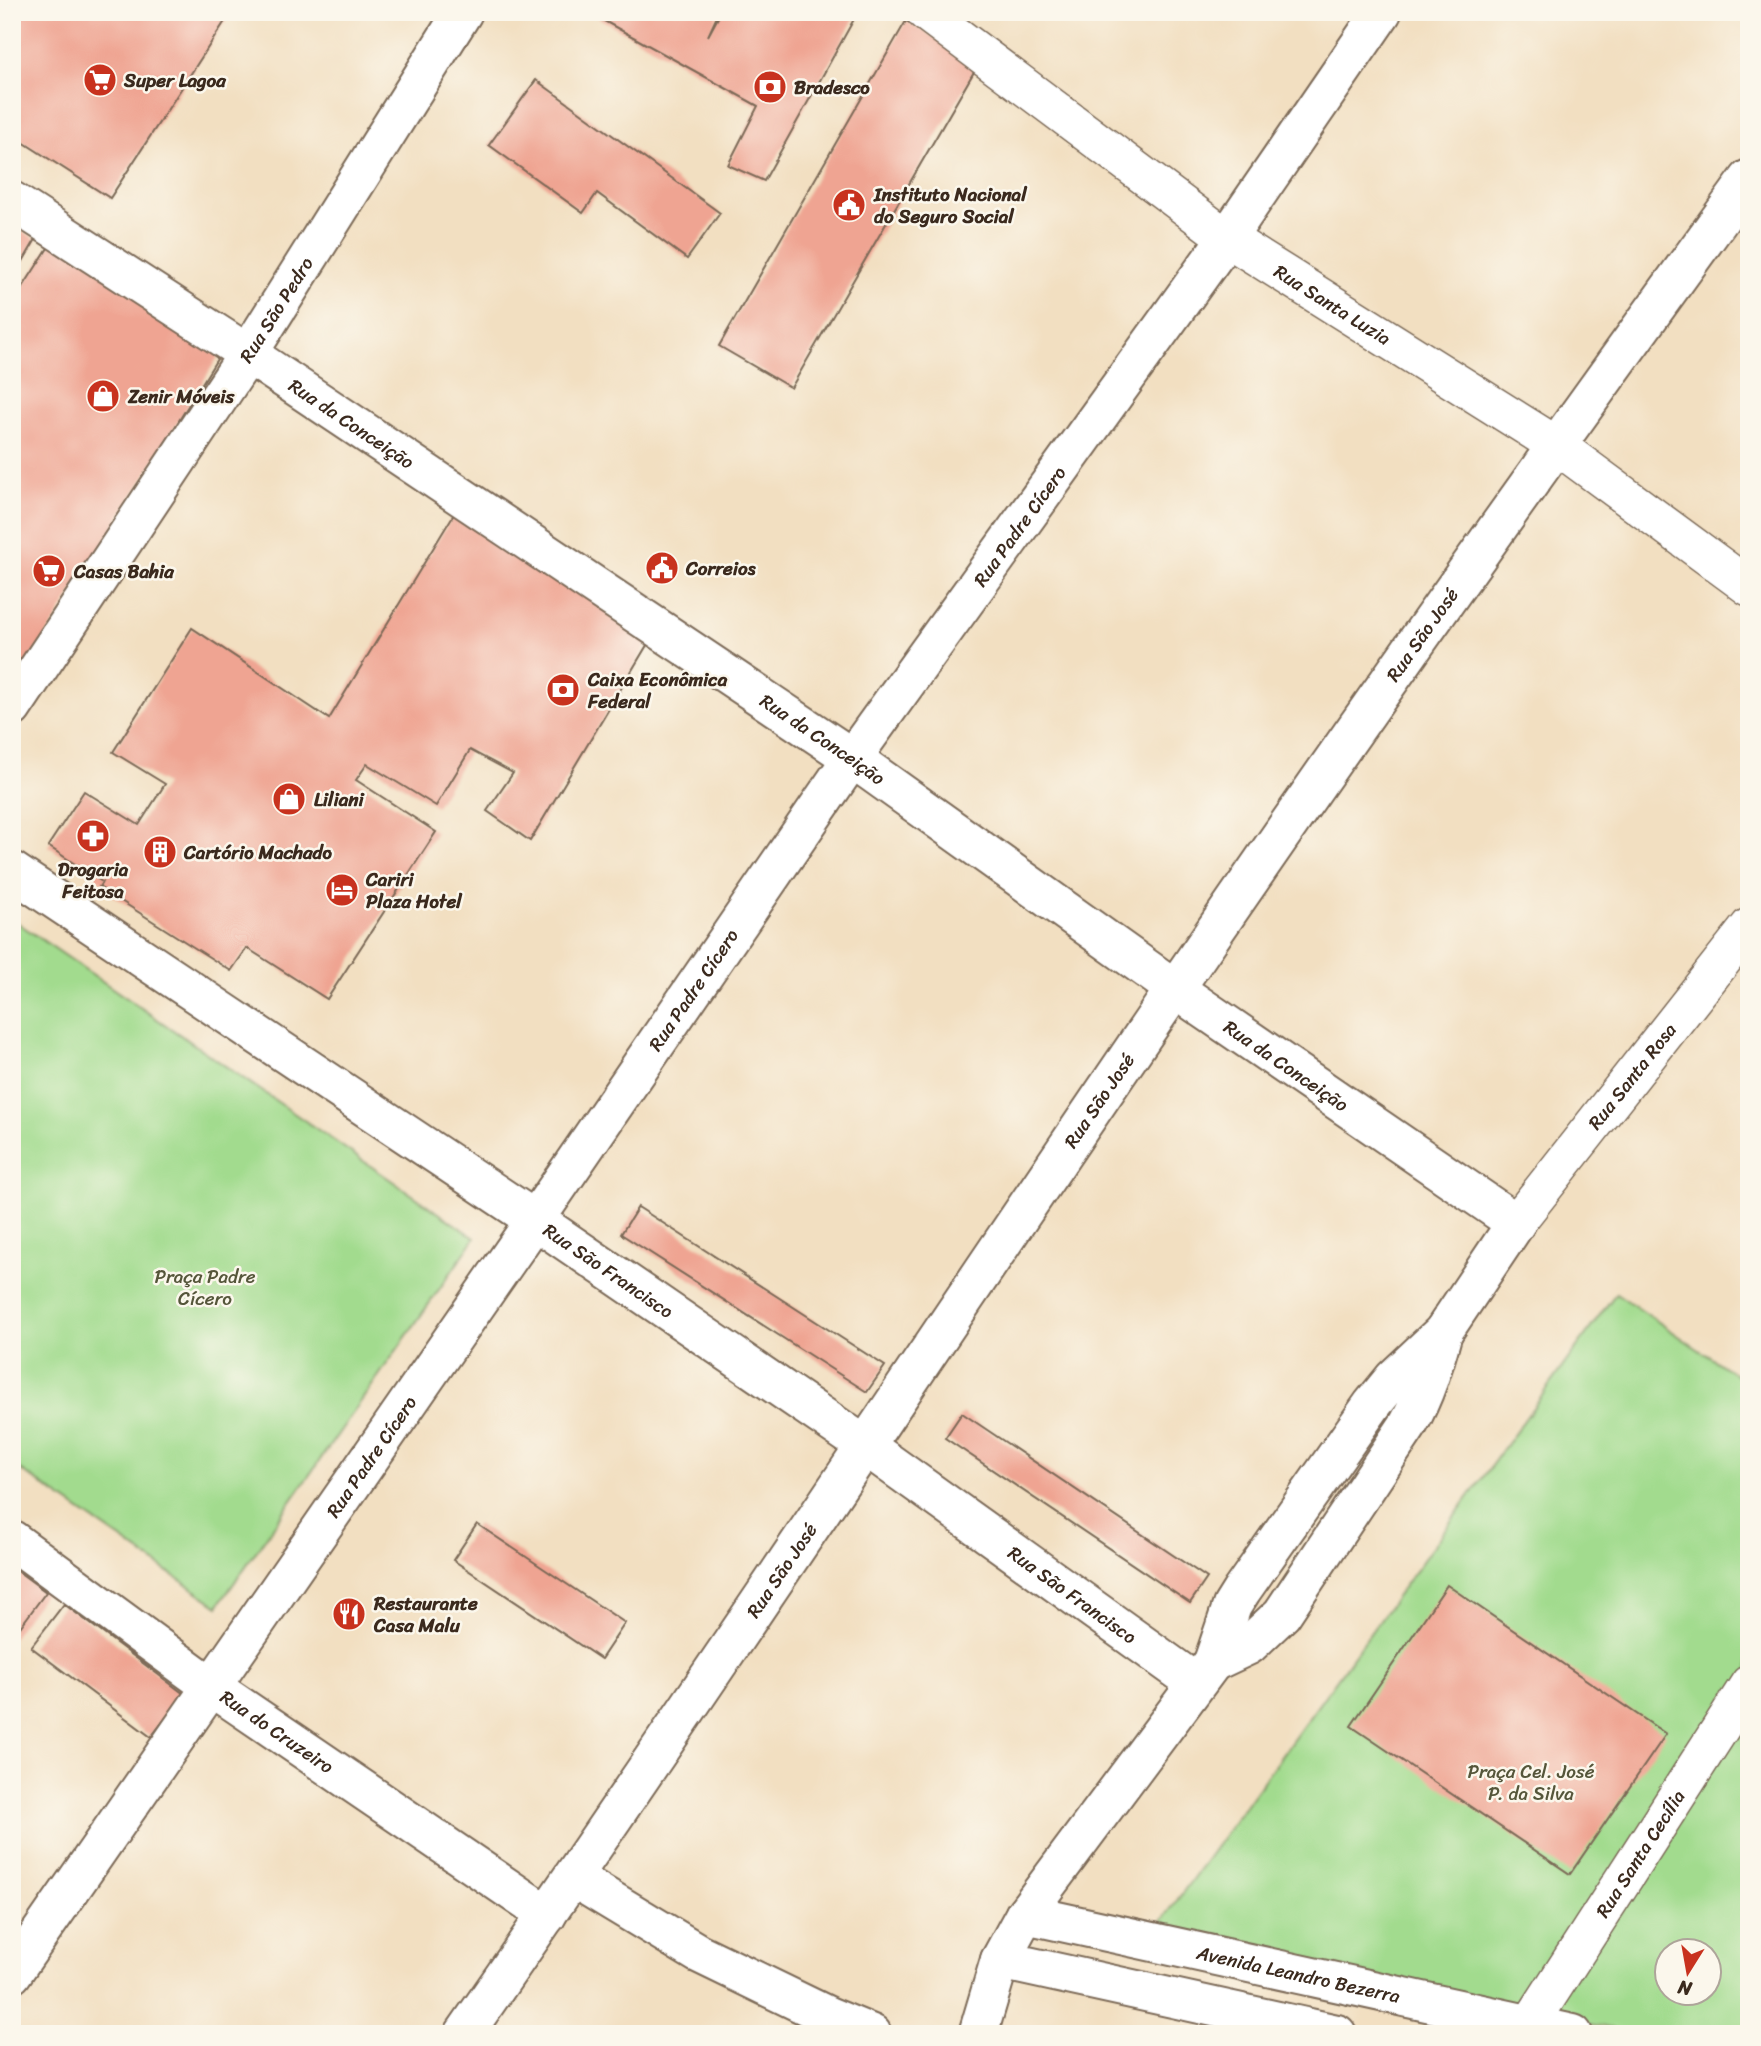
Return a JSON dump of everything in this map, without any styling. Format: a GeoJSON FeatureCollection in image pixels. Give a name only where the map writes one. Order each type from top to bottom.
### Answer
{"type":"FeatureCollection","features":[{"type":"Feature","properties":{"kind":"main road","name":"Rua São Pedro"},"geometry":{"type":"LineString","coordinates":[[12,708],[248,354],[463,12]]}},
{"type":"Feature","properties":{"kind":"main road","name":"Rua Padre Cícero"},"geometry":{"type":"LineString","coordinates":[[12,1973],[852,758],[1227,238],[1382,12]]}},
{"type":"Feature","properties":{"kind":"main road","name":"Rua São José"},"geometry":{"type":"LineString","coordinates":[[464,2034],[574,1878],[1175,989],[1556,445],[1749,179]]}},
{"type":"Feature","properties":{"kind":"main road","name":"Rua da Conceição"},"geometry":{"type":"LineString","coordinates":[[12,201],[248,354],[852,758],[1175,989],[1516,1223]]}},
{"type":"Feature","properties":{"kind":"main road","name":"Rua São Francisco"},"geometry":{"type":"LineString","coordinates":[[12,871],[535,1220],[864,1446],[1205,1672]]}},
{"type":"Feature","properties":{"kind":"main road"},"geometry":{"type":"LineString","coordinates":[[978,2034],[1000,1960],[1025,1914],[1205,1672],[1232,1606],[1242,1590],[1372,1405],[1394,1378],[1443,1332],[1516,1223]]}},
{"type":"Feature","properties":{"kind":"main road","name":"Rua do Cruzeiro"},"geometry":{"type":"LineString","coordinates":[[12,1540],[212,1687],[547,1915]]}},
{"type":"Feature","properties":{"kind":"main road"},"geometry":{"type":"LineString","coordinates":[[574,1878],[698,1953],[828,2016],[872,2034]]}},
{"type":"Feature","properties":{"kind":"main road","name":"Avenida Leandro Bezerra"},"geometry":{"type":"LineString","coordinates":[[1025,1914],[1573,2034]]}},
{"type":"Feature","properties":{"kind":"main road"},"geometry":{"type":"LineString","coordinates":[[1000,1960],[1337,2034]]}},
{"type":"Feature","properties":{"kind":"street","name":"Rua Santa Luzia"},"geometry":{"type":"LineString","coordinates":[[925,12],[1227,238],[1556,445],[1749,587]]}},
{"type":"Feature","properties":{"kind":"street","name":"Rua Santa Rosa"},"geometry":{"type":"LineString","coordinates":[[1516,1223],[1749,927]]}},
{"type":"Feature","properties":{"kind":"street","name":"Rua Santa Cecília"},"geometry":{"type":"LineString","coordinates":[[1530,2024],[1749,1684]]}},
{"type":"Feature","properties":{"kind":"green space","name":"Praça Padre Cícero"},"geometry":{"type":"Polygon","coordinates":[[[12,919],[475,1238],[218,1606],[12,1464],[12,919]]]}},
{"type":"Feature","properties":{"kind":"green space","name":"Praça Cel. José P. da Silva"},"geometry":{"type":"Polygon","coordinates":[[[1616,1293],[1749,1384],[1749,2034],[1635,2034],[1157,1928],[1616,1293]]]}},
{"type":"Feature","properties":{"kind":"building","name":"Super Lagoa"},"geometry":{"type":"Polygon","coordinates":[[[20,12],[231,12],[110,198],[12,135],[12,25],[20,12]]]}},
{"type":"Feature","properties":{"kind":"building","name":"Bradesco"},"geometry":{"type":"Polygon","coordinates":[[[588,12],[719,12],[708,36],[721,12],[858,12],[764,181],[728,165],[758,106],[588,12]]]}},
{"type":"Feature","properties":{"kind":"building","name":"Instituto Nacional do Seguro Social"},"geometry":{"type":"Polygon","coordinates":[[[906,21],[979,63],[791,388],[719,346],[906,21]]]}},
{"type":"Feature","properties":{"kind":"building"},"geometry":{"type":"Polygon","coordinates":[[[536,80],[720,213],[687,259],[597,193],[583,213],[489,145],[536,80]]]}},
{"type":"Feature","properties":{"kind":"building"},"geometry":{"type":"Polygon","coordinates":[[[12,225],[36,239],[12,280],[12,225]]]}},
{"type":"Feature","properties":{"kind":"building","name":"Zenir Móveis"},"geometry":{"type":"Polygon","coordinates":[[[55,237],[225,346],[12,691],[12,304],[55,237]]]}},
{"type":"Feature","properties":{"kind":"building"},"geometry":{"type":"Polygon","coordinates":[[[457,509],[656,630],[530,841],[487,811],[513,773],[470,750],[436,806],[367,764],[356,780],[436,832],[327,999],[247,948],[231,971],[99,887],[102,882],[48,846],[84,791],[139,825],[165,784],[113,752],[192,628],[329,719],[457,509]]]}},
{"type":"Feature","properties":{"kind":"building"},"geometry":{"type":"Polygon","coordinates":[[[638,1207],[885,1366],[867,1392],[621,1234],[638,1207]]]}},
{"type":"Feature","properties":{"kind":"building"},"geometry":{"type":"Polygon","coordinates":[[[962,1413],[1207,1578],[1190,1603],[945,1438],[962,1413]]]}},
{"type":"Feature","properties":{"kind":"building"},"geometry":{"type":"Polygon","coordinates":[[[477,1524],[625,1623],[601,1659],[453,1560],[477,1524]]]}},
{"type":"Feature","properties":{"kind":"building"},"geometry":{"type":"Polygon","coordinates":[[[12,1567],[46,1592],[12,1638],[12,1567]]]}},
{"type":"Feature","properties":{"kind":"building"},"geometry":{"type":"Polygon","coordinates":[[[1447,1585],[1666,1734],[1570,1874],[1351,1726],[1447,1585]]]}},
{"type":"Feature","properties":{"kind":"building"},"geometry":{"type":"Polygon","coordinates":[[[64,1604],[184,1694],[151,1737],[31,1647],[64,1604]]]}},
{"type":"Feature","properties":{"kind":"place","name":"Super Lagoa"},"geometry":{"type":"Point","coordinates":[100,80]}},
{"type":"Feature","properties":{"kind":"place","name":"Bradesco"},"geometry":{"type":"Point","coordinates":[770,87]}},
{"type":"Feature","properties":{"kind":"place","name":"Instituto Nacional do Seguro Social"},"geometry":{"type":"Point","coordinates":[849,205]}},
{"type":"Feature","properties":{"kind":"place","name":"Zenir Móveis"},"geometry":{"type":"Point","coordinates":[103,396]}},
{"type":"Feature","properties":{"kind":"place","name":"Correios"},"geometry":{"type":"Point","coordinates":[662,568]}},
{"type":"Feature","properties":{"kind":"place","name":"Casas Bahia"},"geometry":{"type":"Point","coordinates":[49,571]}},
{"type":"Feature","properties":{"kind":"place","name":"Caixa Econômica Federal"},"geometry":{"type":"Point","coordinates":[563,690]}},
{"type":"Feature","properties":{"kind":"place","name":"Liliani"},"geometry":{"type":"Point","coordinates":[289,799]}},
{"type":"Feature","properties":{"kind":"place","name":"Drogaria Feitosa"},"geometry":{"type":"Point","coordinates":[93,836]}},
{"type":"Feature","properties":{"kind":"place","name":"Cartório Machado"},"geometry":{"type":"Point","coordinates":[160,852]}},
{"type":"Feature","properties":{"kind":"place","name":"Cariri Plaza Hotel"},"geometry":{"type":"Point","coordinates":[342,890]}},
{"type":"Feature","properties":{"kind":"place","name":"Restaurante Casa Malu"},"geometry":{"type":"Point","coordinates":[349,1614]}}]}
